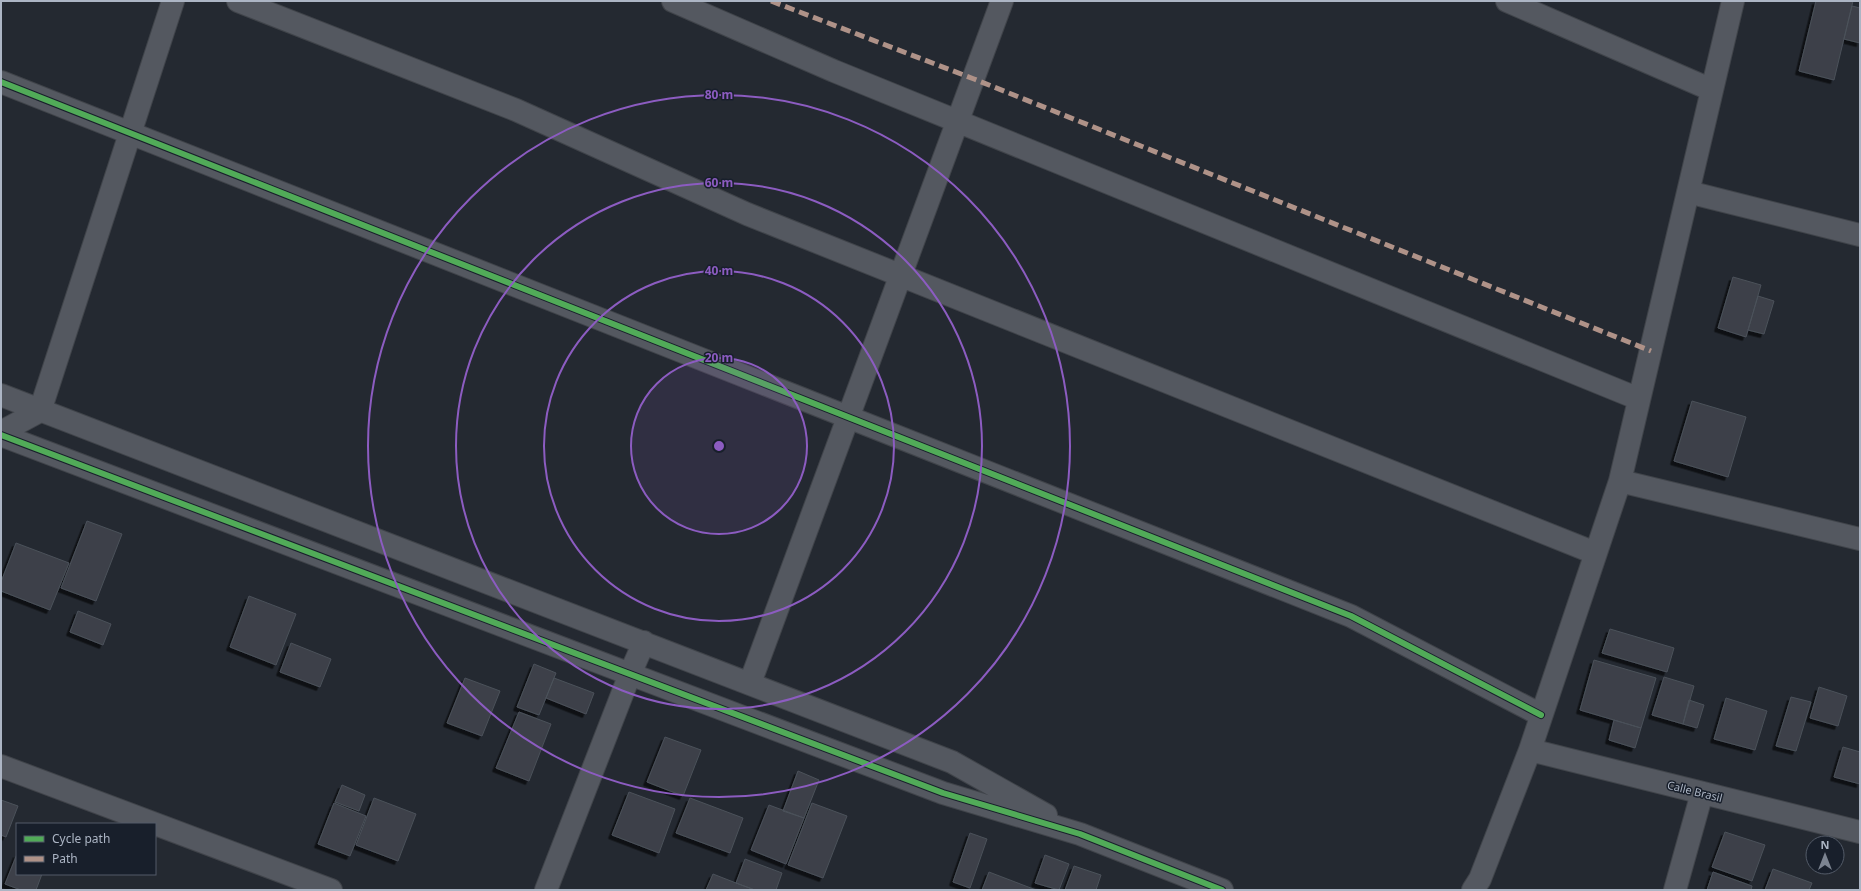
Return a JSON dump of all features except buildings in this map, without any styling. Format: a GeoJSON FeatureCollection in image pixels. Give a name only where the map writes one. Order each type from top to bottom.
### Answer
{"type":"FeatureCollection","features":[{"type":"Feature","properties":{"kind":"street"},"geometry":{"type":"LineString","coordinates":[[1,432],[40,410],[173,1]]}},
{"type":"Feature","properties":{"kind":"street"},"geometry":{"type":"LineString","coordinates":[[238,1],[516,110],[747,214],[1595,553]]}},
{"type":"Feature","properties":{"kind":"street"},"geometry":{"type":"LineString","coordinates":[[673,1],[834,71],[1639,399]]}},
{"type":"Feature","properties":{"kind":"street"},"geometry":{"type":"LineString","coordinates":[[750,683],[1002,1]]}},
{"type":"Feature","properties":{"kind":"street"},"geometry":{"type":"LineString","coordinates":[[1507,1],[1712,90]]}},
{"type":"Feature","properties":{"kind":"street"},"geometry":{"type":"LineString","coordinates":[[1473,890],[1480,879],[1530,750],[1620,481],[1733,1]]}},
{"type":"Feature","properties":{"kind":"street"},"geometry":{"type":"LineString","coordinates":[[1,82],[1351,616],[1541,714]]}},
{"type":"Feature","properties":{"kind":"street"},"geometry":{"type":"LineString","coordinates":[[1688,192],[1860,235]]}},
{"type":"Feature","properties":{"kind":"street"},"geometry":{"type":"LineString","coordinates":[[1,395],[952,762],[1080,834]]}},
{"type":"Feature","properties":{"kind":"street"},"geometry":{"type":"LineString","coordinates":[[1,435],[943,793],[1080,834],[1222,890]]}},
{"type":"Feature","properties":{"kind":"street"},"geometry":{"type":"LineString","coordinates":[[1620,481],[1860,539]]}},
{"type":"Feature","properties":{"kind":"street"},"geometry":{"type":"LineString","coordinates":[[546,890],[630,674],[644,642]]}},
{"type":"Feature","properties":{"kind":"street","name":"Calle Brasil"},"geometry":{"type":"LineString","coordinates":[[1530,750],[1860,832]]}},
{"type":"Feature","properties":{"kind":"street"},"geometry":{"type":"LineString","coordinates":[[1,766],[153,823]]}},
{"type":"Feature","properties":{"kind":"street"},"geometry":{"type":"LineString","coordinates":[[1675,890],[1702,793]]}},
{"type":"Feature","properties":{"kind":"street"},"geometry":{"type":"LineString","coordinates":[[156,824],[331,890]]}},
{"type":"Feature","properties":{"kind":"marked path"},"geometry":{"type":"LineString","coordinates":[[771,1],[974,79],[1651,351]]}},
{"type":"Feature","properties":{"kind":"cycle path"},"geometry":{"type":"LineString","coordinates":[[1,82],[1351,616],[1541,715]]}},
{"type":"Feature","properties":{"kind":"cycle path"},"geometry":{"type":"LineString","coordinates":[[1,435],[943,793],[1080,834],[1222,890]]}}]}
